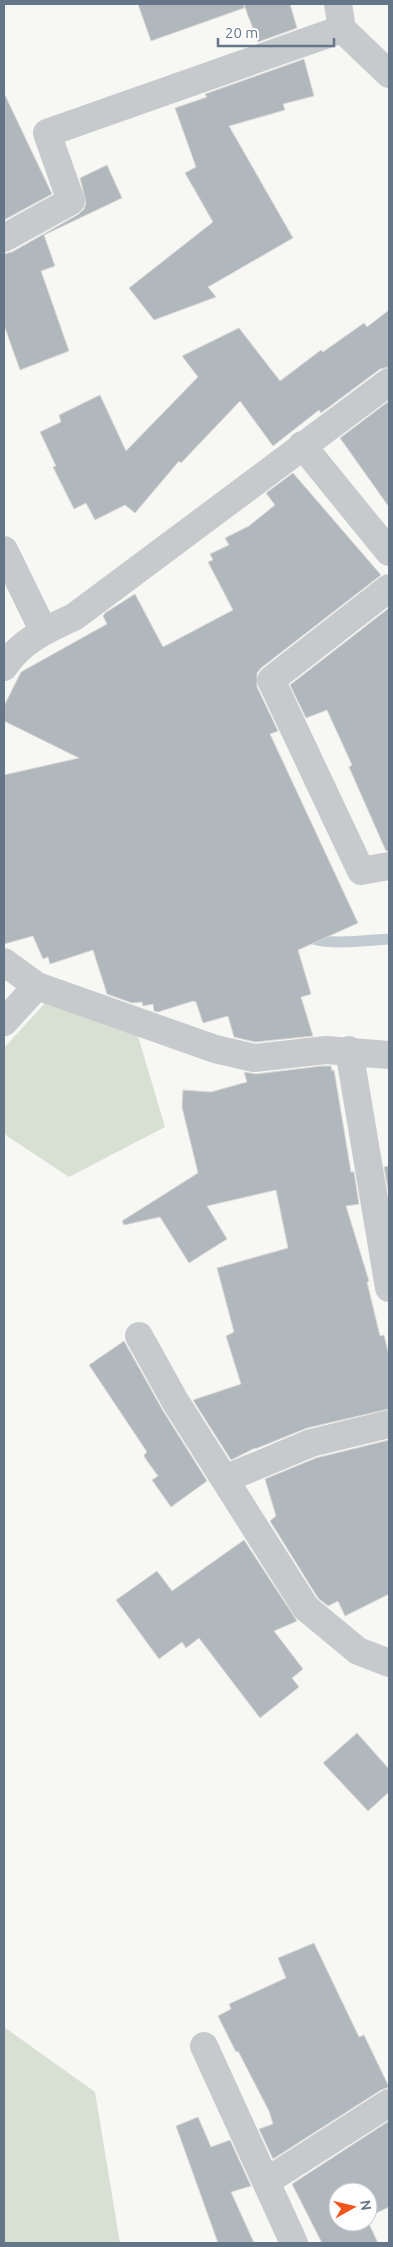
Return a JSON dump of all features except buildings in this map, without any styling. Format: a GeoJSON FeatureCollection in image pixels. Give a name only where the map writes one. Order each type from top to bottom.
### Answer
{"type":"FeatureCollection","features":[{"type":"Feature","properties":{"kind":"street"},"geometry":{"type":"LineString","coordinates":[[4,238],[71,201],[47,133],[340,16],[389,74]]}},
{"type":"Feature","properties":{"kind":"street"},"geometry":{"type":"LineString","coordinates":[[4,668],[11,656],[43,630],[74,617],[302,445],[389,382]]}},
{"type":"Feature","properties":{"kind":"street"},"geometry":{"type":"LineString","coordinates":[[302,445],[389,552]]}},
{"type":"Feature","properties":{"kind":"street"},"geometry":{"type":"LineString","coordinates":[[4,550],[43,630]]}},
{"type":"Feature","properties":{"kind":"street"},"geometry":{"type":"LineString","coordinates":[[389,588],[270,680],[361,871],[389,866]]}},
{"type":"Feature","properties":{"kind":"street"},"geometry":{"type":"LineString","coordinates":[[4,962],[37,986],[215,1049],[254,1058],[326,1050],[349,1050],[389,1055]]}},
{"type":"Feature","properties":{"kind":"street"},"geometry":{"type":"LineString","coordinates":[[4,1022],[37,986]]}},
{"type":"Feature","properties":{"kind":"street"},"geometry":{"type":"LineString","coordinates":[[349,1050],[389,1288]]}},
{"type":"Feature","properties":{"kind":"street"},"geometry":{"type":"LineString","coordinates":[[139,1336],[175,1402],[226,1479],[306,1608],[358,1651],[389,1663]]}},
{"type":"Feature","properties":{"kind":"street"},"geometry":{"type":"LineString","coordinates":[[226,1479],[311,1442],[389,1424]]}},
{"type":"Feature","properties":{"kind":"street"},"geometry":{"type":"LineString","coordinates":[[204,2046],[294,2243]]}},
{"type":"Feature","properties":{"kind":"street"},"geometry":{"type":"LineString","coordinates":[[267,2181],[389,2103]]}},
{"type":"Feature","properties":{"kind":"shaded area"},"geometry":{"type":"Polygon","coordinates":[[[45,1003],[138,1036],[165,1127],[69,1177],[7,1136],[4,1132],[4,1048],[45,1003]]]}},
{"type":"Feature","properties":{"kind":"shaded area"},"geometry":{"type":"Polygon","coordinates":[[[4,2027],[95,2092],[120,2243],[4,2243],[4,2027]]]}},
{"type":"Feature","properties":{"kind":"waterway"},"geometry":{"type":"LineString","coordinates":[[305,935],[312,939],[333,942],[389,939]]}}]}
